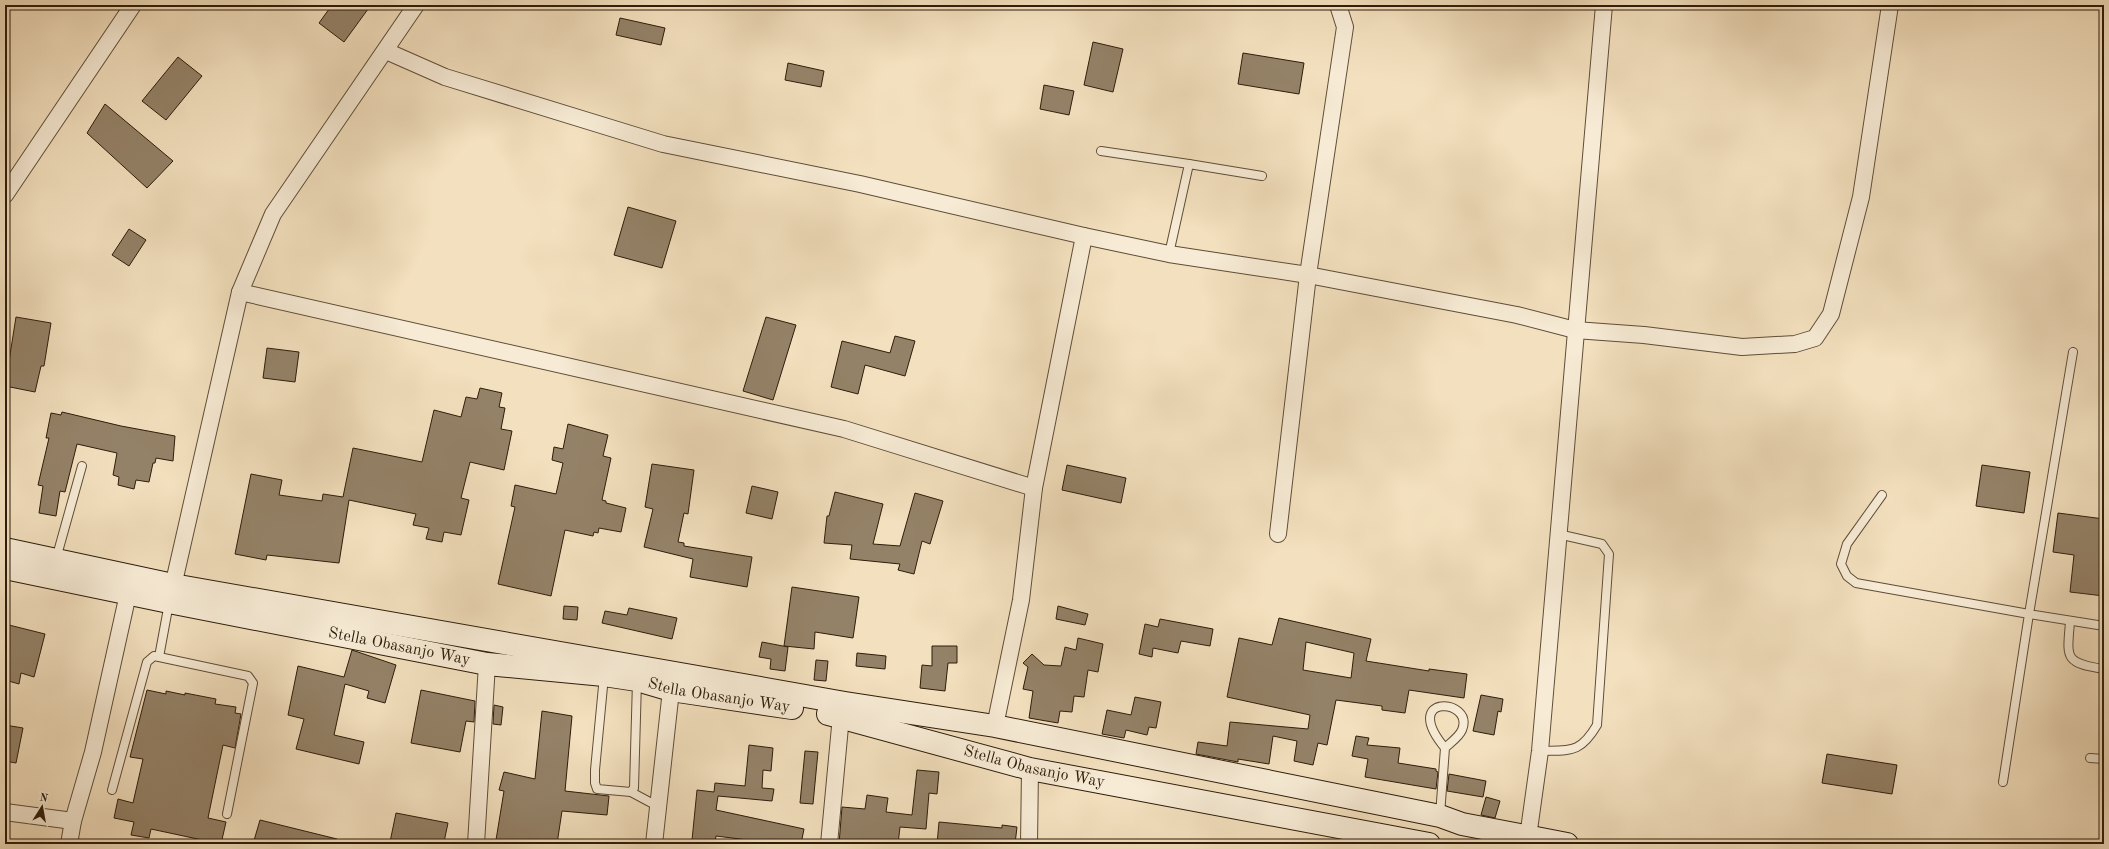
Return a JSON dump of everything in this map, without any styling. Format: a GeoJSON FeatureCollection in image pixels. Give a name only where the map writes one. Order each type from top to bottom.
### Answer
{"type":"FeatureCollection","features":[{"type":"Feature","properties":{"kind":"street"},"geometry":{"type":"LineString","coordinates":[[5,195],[133,5]]}},
{"type":"Feature","properties":{"kind":"street"},"geometry":{"type":"LineString","coordinates":[[171,594],[240,292],[273,214],[386,51],[416,5]]}},
{"type":"Feature","properties":{"kind":"street"},"geometry":{"type":"LineString","coordinates":[[1278,534],[1308,275],[1345,27],[1338,5]]}},
{"type":"Feature","properties":{"kind":"street"},"geometry":{"type":"LineString","coordinates":[[1528,837],[1540,751],[1604,5]]}},
{"type":"Feature","properties":{"kind":"street"},"geometry":{"type":"LineString","coordinates":[[386,51],[444,77],[664,144],[860,184],[1084,236],[1169,254],[1308,275],[1517,315],[1575,330],[1644,335],[1742,347],[1795,344],[1815,338],[1831,314],[1861,197],[1890,5]]}},
{"type":"Feature","properties":{"kind":"street"},"geometry":{"type":"LineString","coordinates":[[995,726],[1021,600],[1034,488],[1084,236]]}},
{"type":"Feature","properties":{"kind":"street"},"geometry":{"type":"LineString","coordinates":[[240,292],[844,429],[1034,488]]}},
{"type":"Feature","properties":{"kind":"street"},"geometry":{"type":"LineString","coordinates":[[5,549],[56,560],[171,594],[621,674],[845,703],[995,726],[1440,816],[1462,824],[1567,844]]}},
{"type":"Feature","properties":{"kind":"street","name":"Stella Obasanjo Way"},"geometry":{"type":"LineString","coordinates":[[5,568],[128,594],[171,594],[487,664],[621,674],[671,690],[841,716],[1030,769],[1430,844]]}},
{"type":"Feature","properties":{"kind":"street"},"geometry":{"type":"LineString","coordinates":[[69,844],[73,821],[93,752],[128,594]]}},
{"type":"Feature","properties":{"kind":"street"},"geometry":{"type":"LineString","coordinates":[[476,844],[487,664]]}},
{"type":"Feature","properties":{"kind":"street"},"geometry":{"type":"LineString","coordinates":[[654,844],[671,690]]}},
{"type":"Feature","properties":{"kind":"street"},"geometry":{"type":"LineString","coordinates":[[829,844],[841,716]]}},
{"type":"Feature","properties":{"kind":"street"},"geometry":{"type":"LineString","coordinates":[[1029,844],[1030,769]]}},
{"type":"Feature","properties":{"kind":"street"},"geometry":{"type":"LineString","coordinates":[[5,812],[73,821]]}},
{"type":"Feature","properties":{"kind":"lane"},"geometry":{"type":"LineString","coordinates":[[1101,151],[1262,176]]}},
{"type":"Feature","properties":{"kind":"lane"},"geometry":{"type":"LineString","coordinates":[[1169,254],[1189,164]]}},
{"type":"Feature","properties":{"kind":"lane"},"geometry":{"type":"LineString","coordinates":[[2003,782],[2029,614],[2073,352]]}},
{"type":"Feature","properties":{"kind":"lane"},"geometry":{"type":"LineString","coordinates":[[56,560],[82,466]]}},
{"type":"Feature","properties":{"kind":"lane"},"geometry":{"type":"LineString","coordinates":[[1882,495],[1847,544],[1841,564],[1847,576],[1856,583],[2070,622],[2104,626]]}},
{"type":"Feature","properties":{"kind":"lane"},"geometry":{"type":"LineString","coordinates":[[1540,751],[1572,750],[1588,740],[1597,725],[1609,554],[1602,544],[1558,534]]}},
{"type":"Feature","properties":{"kind":"lane"},"geometry":{"type":"LineString","coordinates":[[159,657],[171,594]]}},
{"type":"Feature","properties":{"kind":"lane"},"geometry":{"type":"LineString","coordinates":[[2070,622],[2068,653],[2073,661],[2083,666],[2104,668]]}},
{"type":"Feature","properties":{"kind":"lane"},"geometry":{"type":"LineString","coordinates":[[112,790],[147,662],[154,656],[159,657],[248,676],[252,679],[253,683],[227,814]]}},
{"type":"Feature","properties":{"kind":"lane"},"geometry":{"type":"LineString","coordinates":[[621,674],[634,788],[630,792]]}},
{"type":"Feature","properties":{"kind":"lane"},"geometry":{"type":"LineString","coordinates":[[621,674],[595,783],[597,789],[630,792],[659,807]]}},
{"type":"Feature","properties":{"kind":"lane"},"geometry":{"type":"LineString","coordinates":[[1440,816],[1445,748],[1461,732],[1463,725],[1460,712],[1453,707],[1440,706],[1430,716],[1429,722],[1432,732],[1445,748]]}},
{"type":"Feature","properties":{"kind":"lane"},"geometry":{"type":"LineString","coordinates":[[2090,758],[2104,759]]}},
{"type":"Feature","properties":{"kind":"building"},"geometry":{"type":"Polygon","coordinates":[[[332,5],[371,5],[344,42],[319,23],[332,5]]]}},
{"type":"Feature","properties":{"kind":"building"},"geometry":{"type":"Polygon","coordinates":[[[620,18],[665,28],[661,45],[616,35],[620,18]]]}},
{"type":"Feature","properties":{"kind":"building"},"geometry":{"type":"Polygon","coordinates":[[[1093,42],[1123,49],[1113,92],[1084,85],[1093,42]]]}},
{"type":"Feature","properties":{"kind":"building"},"geometry":{"type":"Polygon","coordinates":[[[1243,53],[1304,63],[1299,94],[1238,84],[1243,53]]]}},
{"type":"Feature","properties":{"kind":"building"},"geometry":{"type":"Polygon","coordinates":[[[178,57],[202,76],[166,120],[142,101],[178,57]]]}},
{"type":"Feature","properties":{"kind":"building"},"geometry":{"type":"Polygon","coordinates":[[[788,63],[824,71],[821,87],[785,80],[788,63]]]}},
{"type":"Feature","properties":{"kind":"building"},"geometry":{"type":"Polygon","coordinates":[[[1044,85],[1074,91],[1069,115],[1040,109],[1044,85]]]}},
{"type":"Feature","properties":{"kind":"building"},"geometry":{"type":"Polygon","coordinates":[[[105,104],[173,161],[147,188],[87,133],[105,104]]]}},
{"type":"Feature","properties":{"kind":"building"},"geometry":{"type":"Polygon","coordinates":[[[628,207],[676,221],[662,268],[614,255],[628,207]]]}},
{"type":"Feature","properties":{"kind":"building"},"geometry":{"type":"Polygon","coordinates":[[[129,229],[146,240],[129,266],[112,255],[129,229]]]}},
{"type":"Feature","properties":{"kind":"building"},"geometry":{"type":"Polygon","coordinates":[[[16,317],[51,323],[44,366],[41,366],[35,392],[5,386],[16,317]]]}},
{"type":"Feature","properties":{"kind":"building"},"geometry":{"type":"Polygon","coordinates":[[[766,317],[796,325],[773,400],[743,391],[766,317]]]}},
{"type":"Feature","properties":{"kind":"building"},"geometry":{"type":"Polygon","coordinates":[[[895,336],[915,341],[905,376],[865,365],[858,394],[831,387],[842,341],[890,353],[895,336]]]}},
{"type":"Feature","properties":{"kind":"building"},"geometry":{"type":"Polygon","coordinates":[[[267,348],[299,352],[295,382],[263,378],[267,348]]]}},
{"type":"Feature","properties":{"kind":"building"},"geometry":{"type":"Polygon","coordinates":[[[480,388],[502,393],[499,407],[505,408],[501,429],[512,431],[504,470],[470,462],[461,498],[469,500],[461,535],[444,532],[442,542],[426,539],[429,528],[413,525],[416,514],[349,500],[339,563],[267,555],[266,560],[235,554],[251,474],[282,480],[279,495],[322,501],[323,494],[343,497],[353,448],[422,462],[434,410],[461,417],[466,397],[477,399],[480,388]]]}},
{"type":"Feature","properties":{"kind":"building"},"geometry":{"type":"Polygon","coordinates":[[[62,412],[121,426],[175,436],[173,461],[156,458],[155,463],[153,463],[149,482],[136,480],[134,489],[118,485],[119,477],[113,475],[117,453],[77,444],[65,492],[60,491],[56,516],[39,513],[43,486],[38,485],[49,438],[46,438],[51,413],[61,415],[62,412]]]}},
{"type":"Feature","properties":{"kind":"building"},"geometry":{"type":"Polygon","coordinates":[[[568,424],[608,435],[603,456],[611,458],[602,500],[606,501],[606,503],[626,508],[621,532],[599,528],[598,533],[594,532],[593,536],[565,530],[551,596],[498,584],[515,507],[511,506],[515,485],[556,494],[563,463],[552,460],[554,447],[563,449],[568,424]]]}},
{"type":"Feature","properties":{"kind":"building"},"geometry":{"type":"Polygon","coordinates":[[[652,464],[694,470],[688,514],[684,513],[678,542],[684,543],[684,546],[752,557],[747,587],[690,577],[693,559],[644,547],[653,509],[645,507],[652,464]]]}},
{"type":"Feature","properties":{"kind":"building"},"geometry":{"type":"Polygon","coordinates":[[[1067,465],[1126,478],[1121,503],[1062,490],[1067,465]]]}},
{"type":"Feature","properties":{"kind":"building"},"geometry":{"type":"Polygon","coordinates":[[[1982,465],[2030,472],[2024,513],[1976,506],[1982,465]]]}},
{"type":"Feature","properties":{"kind":"building"},"geometry":{"type":"Polygon","coordinates":[[[752,486],[778,492],[772,519],[746,513],[752,486]]]}},
{"type":"Feature","properties":{"kind":"building"},"geometry":{"type":"Polygon","coordinates":[[[835,492],[883,504],[873,544],[900,546],[915,493],[943,501],[930,544],[922,541],[914,574],[898,570],[900,564],[850,559],[852,545],[824,543],[827,516],[829,516],[835,492]]]}},
{"type":"Feature","properties":{"kind":"building"},"geometry":{"type":"Polygon","coordinates":[[[2058,513],[2104,519],[2104,596],[2070,592],[2074,555],[2053,552],[2058,513]]]}},
{"type":"Feature","properties":{"kind":"building"},"geometry":{"type":"Polygon","coordinates":[[[792,587],[859,597],[853,638],[815,632],[814,649],[784,646],[792,587]]]}},
{"type":"Feature","properties":{"kind":"building"},"geometry":{"type":"Polygon","coordinates":[[[564,606],[578,607],[577,620],[563,619],[564,606]]]}},
{"type":"Feature","properties":{"kind":"building"},"geometry":{"type":"Polygon","coordinates":[[[1058,606],[1088,614],[1085,625],[1056,619],[1058,606]]]}},
{"type":"Feature","properties":{"kind":"building"},"geometry":{"type":"Polygon","coordinates":[[[629,608],[677,618],[672,639],[602,623],[605,611],[627,615],[629,608]]]}},
{"type":"Feature","properties":{"kind":"building"},"geometry":{"type":"Polygon","coordinates":[[[1279,618],[1371,639],[1366,661],[1429,671],[1429,669],[1467,674],[1464,698],[1409,690],[1405,713],[1382,710],[1382,706],[1336,700],[1327,745],[1318,743],[1313,765],[1294,761],[1297,741],[1273,736],[1269,764],[1238,759],[1238,762],[1196,754],[1198,742],[1227,746],[1230,722],[1308,729],[1310,715],[1227,697],[1239,638],[1272,645],[1279,618]],[[1306,642],[1303,670],[1351,678],[1354,653],[1306,642]]]}},
{"type":"Feature","properties":{"kind":"building"},"geometry":{"type":"Polygon","coordinates":[[[1160,619],[1213,629],[1210,646],[1181,641],[1178,653],[1153,648],[1152,657],[1139,654],[1145,624],[1158,627],[1160,619]]]}},
{"type":"Feature","properties":{"kind":"building"},"geometry":{"type":"Polygon","coordinates":[[[5,624],[45,634],[34,677],[21,673],[19,684],[5,680],[5,624]]]}},
{"type":"Feature","properties":{"kind":"building"},"geometry":{"type":"Polygon","coordinates":[[[1078,638],[1103,644],[1098,672],[1088,670],[1084,697],[1074,696],[1072,712],[1060,711],[1058,723],[1029,718],[1033,691],[1023,689],[1028,667],[1023,663],[1032,654],[1044,665],[1061,666],[1065,647],[1076,650],[1078,638]]]}},
{"type":"Feature","properties":{"kind":"building"},"geometry":{"type":"Polygon","coordinates":[[[762,642],[788,647],[785,671],[770,669],[771,659],[759,657],[762,642]]]}},
{"type":"Feature","properties":{"kind":"building"},"geometry":{"type":"Polygon","coordinates":[[[932,646],[957,646],[957,663],[948,663],[945,691],[920,688],[922,665],[932,666],[932,646]]]}},
{"type":"Feature","properties":{"kind":"building"},"geometry":{"type":"Polygon","coordinates":[[[352,650],[396,665],[385,703],[367,698],[369,691],[345,684],[334,735],[364,742],[359,764],[296,749],[304,719],[288,715],[298,666],[344,677],[352,650]]]}},
{"type":"Feature","properties":{"kind":"building"},"geometry":{"type":"Polygon","coordinates":[[[857,653],[886,656],[885,669],[856,666],[857,653]]]}},
{"type":"Feature","properties":{"kind":"building"},"geometry":{"type":"Polygon","coordinates":[[[816,660],[828,661],[826,681],[814,680],[816,660]]]}},
{"type":"Feature","properties":{"kind":"building"},"geometry":{"type":"Polygon","coordinates":[[[147,690],[166,694],[166,691],[185,695],[185,693],[216,699],[215,704],[236,707],[235,713],[241,714],[235,748],[223,745],[208,818],[226,822],[221,844],[151,829],[149,838],[131,835],[134,822],[114,818],[118,799],[133,803],[143,759],[130,757],[147,690]]]}},
{"type":"Feature","properties":{"kind":"building"},"geometry":{"type":"Polygon","coordinates":[[[421,690],[475,701],[474,722],[466,721],[460,752],[411,743],[421,690]]]}},
{"type":"Feature","properties":{"kind":"building"},"geometry":{"type":"Polygon","coordinates":[[[1481,695],[1503,699],[1501,712],[1498,711],[1494,735],[1473,731],[1481,695]]]}},
{"type":"Feature","properties":{"kind":"building"},"geometry":{"type":"Polygon","coordinates":[[[1135,697],[1161,702],[1156,728],[1149,727],[1147,735],[1126,730],[1124,738],[1102,734],[1107,710],[1131,715],[1135,697]]]}},
{"type":"Feature","properties":{"kind":"building"},"geometry":{"type":"Polygon","coordinates":[[[494,705],[503,707],[501,725],[493,724],[494,705]]]}},
{"type":"Feature","properties":{"kind":"building"},"geometry":{"type":"Polygon","coordinates":[[[542,711],[572,716],[565,791],[609,796],[607,815],[562,811],[557,844],[517,844],[496,840],[504,791],[499,790],[504,772],[535,779],[542,711]]]}},
{"type":"Feature","properties":{"kind":"building"},"geometry":{"type":"Polygon","coordinates":[[[5,725],[23,728],[16,763],[5,761],[5,725]]]}},
{"type":"Feature","properties":{"kind":"building"},"geometry":{"type":"Polygon","coordinates":[[[1356,736],[1369,738],[1367,745],[1400,748],[1398,763],[1436,769],[1438,772],[1436,789],[1365,777],[1368,759],[1352,756],[1356,736]]]}},
{"type":"Feature","properties":{"kind":"building"},"geometry":{"type":"Polygon","coordinates":[[[749,745],[773,748],[771,771],[763,770],[762,788],[774,789],[772,801],[718,796],[716,810],[804,829],[801,844],[747,844],[748,840],[716,836],[715,842],[692,840],[697,790],[714,792],[715,783],[745,786],[749,745]]]}},
{"type":"Feature","properties":{"kind":"building"},"geometry":{"type":"Polygon","coordinates":[[[805,751],[818,752],[813,804],[800,803],[805,751]]]}},
{"type":"Feature","properties":{"kind":"building"},"geometry":{"type":"Polygon","coordinates":[[[1827,754],[1897,765],[1892,794],[1822,783],[1827,754]]]}},
{"type":"Feature","properties":{"kind":"building"},"geometry":{"type":"Polygon","coordinates":[[[917,770],[939,772],[937,794],[929,793],[926,829],[900,827],[898,844],[839,844],[842,807],[865,809],[867,795],[888,798],[886,812],[912,815],[917,770]]]}},
{"type":"Feature","properties":{"kind":"building"},"geometry":{"type":"Polygon","coordinates":[[[1449,774],[1486,781],[1483,797],[1447,791],[1449,774]]]}},
{"type":"Feature","properties":{"kind":"building"},"geometry":{"type":"Polygon","coordinates":[[[1486,797],[1500,801],[1495,818],[1481,815],[1486,797]]]}},
{"type":"Feature","properties":{"kind":"building"},"geometry":{"type":"Polygon","coordinates":[[[396,813],[448,823],[444,842],[433,840],[433,844],[390,842],[396,813]]]}},
{"type":"Feature","properties":{"kind":"building"},"geometry":{"type":"Polygon","coordinates":[[[260,820],[337,839],[336,844],[253,844],[260,820]]]}},
{"type":"Feature","properties":{"kind":"building"},"geometry":{"type":"Polygon","coordinates":[[[939,822],[1002,828],[1002,825],[1017,827],[1015,844],[937,844],[939,822]]]}}]}
